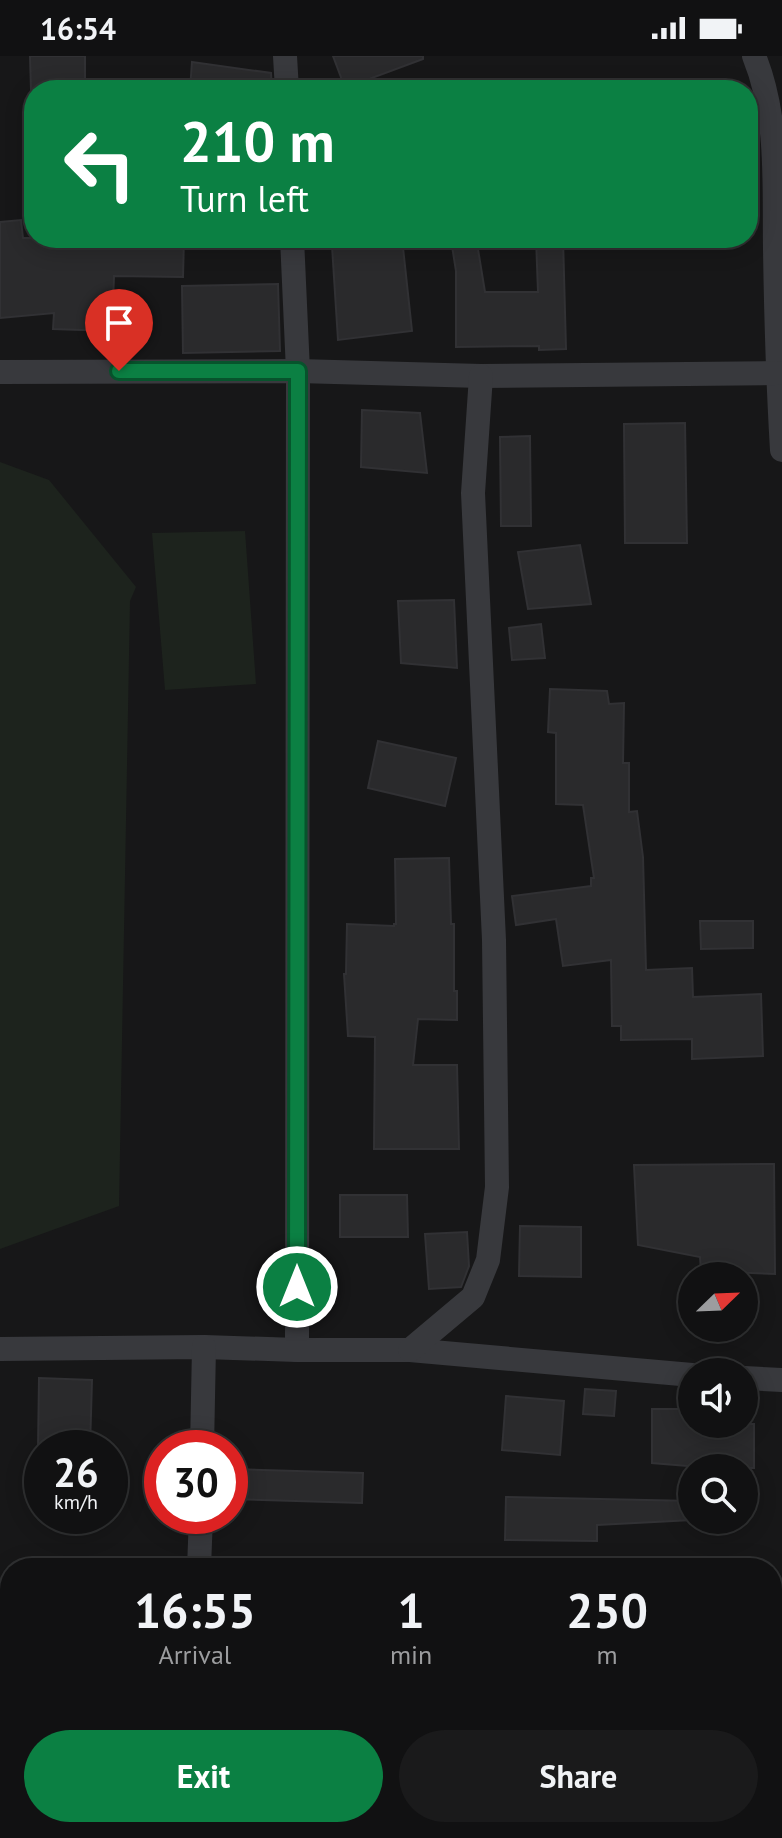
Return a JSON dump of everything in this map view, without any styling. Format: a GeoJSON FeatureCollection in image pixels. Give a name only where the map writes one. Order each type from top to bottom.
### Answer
{"type":"FeatureCollection","features":[{"type":"Feature","properties":{"kind":"street"},"geometry":{"type":"LineString","coordinates":[[285,56],[286,80]]}},
{"type":"Feature","properties":{"kind":"street"},"geometry":{"type":"LineString","coordinates":[[754,56],[764,79],[774,141],[777,373],[782,450]]}},
{"type":"Feature","properties":{"kind":"street"},"geometry":{"type":"LineString","coordinates":[[292,248],[298,371],[297,1350]]}},
{"type":"Feature","properties":{"kind":"street"},"geometry":{"type":"LineString","coordinates":[[0,372],[298,371],[481,376],[777,373]]}},
{"type":"Feature","properties":{"kind":"street"},"geometry":{"type":"LineString","coordinates":[[410,1350],[473,1297],[488,1260],[497,1187],[494,940],[473,493],[481,376]]}},
{"type":"Feature","properties":{"kind":"street"},"geometry":{"type":"LineString","coordinates":[[202,1430],[204,1347]]}},
{"type":"Feature","properties":{"kind":"street"},"geometry":{"type":"LineString","coordinates":[[0,1349],[204,1347],[410,1350],[678,1374]]}},
{"type":"Feature","properties":{"kind":"street"},"geometry":{"type":"LineString","coordinates":[[758,1379],[782,1380]]}},
{"type":"Feature","properties":{"kind":"street"},"geometry":{"type":"LineString","coordinates":[[199,1558],[200,1534]]}},
{"type":"Feature","properties":{"kind":"shaded area"},"geometry":{"type":"Polygon","coordinates":[[[0,462],[49,480],[136,587],[130,601],[119,1206],[0,1249],[0,462]]]}},
{"type":"Feature","properties":{"kind":"shaded area"},"geometry":{"type":"Polygon","coordinates":[[[245,531],[256,684],[165,690],[152,533],[245,531]]]}},
{"type":"Feature","properties":{"kind":"building"},"geometry":{"type":"Polygon","coordinates":[[[30,56],[85,56],[85,80],[31,80],[30,56]]]}},
{"type":"Feature","properties":{"kind":"building"},"geometry":{"type":"Polygon","coordinates":[[[333,56],[423,56],[423,59],[367,80],[342,80],[333,56]]]}},
{"type":"Feature","properties":{"kind":"building"},"geometry":{"type":"Polygon","coordinates":[[[192,62],[271,73],[271,80],[191,80],[192,62]]]}},
{"type":"Feature","properties":{"kind":"building"},"geometry":{"type":"Polygon","coordinates":[[[21,220],[24,248],[184,248],[183,277],[114,276],[112,331],[53,329],[54,313],[0,318],[0,222],[21,220]]]}},
{"type":"Feature","properties":{"kind":"building"},"geometry":{"type":"Polygon","coordinates":[[[332,248],[403,248],[412,331],[338,340],[332,248]]]}},
{"type":"Feature","properties":{"kind":"building"},"geometry":{"type":"Polygon","coordinates":[[[452,248],[478,248],[485,292],[538,292],[536,248],[563,248],[566,349],[539,350],[539,346],[456,347],[456,271],[452,248]]]}},
{"type":"Feature","properties":{"kind":"building"},"geometry":{"type":"Polygon","coordinates":[[[278,284],[280,351],[183,353],[182,286],[278,284]]]}},
{"type":"Feature","properties":{"kind":"building"},"geometry":{"type":"Polygon","coordinates":[[[362,410],[420,413],[427,473],[361,467],[362,410]]]}},
{"type":"Feature","properties":{"kind":"building"},"geometry":{"type":"Polygon","coordinates":[[[685,423],[687,543],[625,543],[624,424],[685,423]]]}},
{"type":"Feature","properties":{"kind":"building"},"geometry":{"type":"Polygon","coordinates":[[[530,436],[531,526],[501,526],[500,437],[530,436]]]}},
{"type":"Feature","properties":{"kind":"building"},"geometry":{"type":"Polygon","coordinates":[[[580,545],[591,604],[528,609],[518,552],[580,545]]]}},
{"type":"Feature","properties":{"kind":"building"},"geometry":{"type":"Polygon","coordinates":[[[454,600],[457,668],[401,663],[398,601],[454,600]]]}},
{"type":"Feature","properties":{"kind":"building"},"geometry":{"type":"Polygon","coordinates":[[[541,624],[545,658],[512,660],[509,628],[541,624]]]}},
{"type":"Feature","properties":{"kind":"building"},"geometry":{"type":"Polygon","coordinates":[[[550,689],[607,691],[609,704],[624,703],[623,763],[629,763],[629,812],[637,811],[643,857],[646,970],[692,968],[693,997],[761,994],[763,1056],[692,1059],[692,1039],[621,1040],[621,1026],[612,1026],[611,960],[563,966],[556,919],[516,925],[512,896],[591,886],[591,878],[594,878],[583,805],[556,804],[556,733],[548,732],[550,689]]]}},
{"type":"Feature","properties":{"kind":"building"},"geometry":{"type":"Polygon","coordinates":[[[378,741],[456,758],[445,806],[368,788],[378,741]]]}},
{"type":"Feature","properties":{"kind":"building"},"geometry":{"type":"Polygon","coordinates":[[[449,858],[457,1020],[418,1019],[413,1065],[457,1065],[459,1149],[374,1149],[375,1037],[348,1036],[344,974],[347,924],[396,924],[395,859],[449,858]]]}},
{"type":"Feature","properties":{"kind":"building"},"geometry":{"type":"Polygon","coordinates":[[[700,921],[753,921],[753,948],[701,949],[700,921]]]}},
{"type":"Feature","properties":{"kind":"building"},"geometry":{"type":"Polygon","coordinates":[[[774,1164],[775,1274],[758,1273],[758,1262],[700,1262],[700,1257],[638,1245],[634,1165],[774,1164]]]}},
{"type":"Feature","properties":{"kind":"building"},"geometry":{"type":"Polygon","coordinates":[[[340,1195],[407,1195],[408,1237],[340,1237],[340,1195]]]}},
{"type":"Feature","properties":{"kind":"building"},"geometry":{"type":"Polygon","coordinates":[[[520,1226],[581,1227],[581,1277],[519,1276],[520,1226]]]}},
{"type":"Feature","properties":{"kind":"building"},"geometry":{"type":"Polygon","coordinates":[[[467,1232],[469,1266],[461,1287],[429,1289],[425,1234],[467,1232]]]}},
{"type":"Feature","properties":{"kind":"building"},"geometry":{"type":"Polygon","coordinates":[[[39,1378],[92,1380],[91,1430],[38,1430],[39,1378]]]}},
{"type":"Feature","properties":{"kind":"building"},"geometry":{"type":"Polygon","coordinates":[[[585,1389],[616,1391],[614,1416],[583,1414],[585,1389]]]}},
{"type":"Feature","properties":{"kind":"building"},"geometry":{"type":"Polygon","coordinates":[[[506,1396],[564,1401],[560,1455],[502,1450],[506,1396]]]}},
{"type":"Feature","properties":{"kind":"building"},"geometry":{"type":"Polygon","coordinates":[[[652,1409],[678,1409],[678,1438],[754,1438],[754,1454],[678,1454],[678,1465],[652,1463],[652,1409]]]}},
{"type":"Feature","properties":{"kind":"building"},"geometry":{"type":"Polygon","coordinates":[[[248,1470],[363,1473],[362,1503],[248,1500],[248,1470]]]}},
{"type":"Feature","properties":{"kind":"building"},"geometry":{"type":"Polygon","coordinates":[[[506,1497],[678,1501],[678,1521],[597,1525],[597,1541],[505,1540],[506,1497]]]}},
{"type":"Feature","properties":{"kind":"route"},"geometry":{"type":"LineString","coordinates":[[119,371],[298,371],[297,1287]]}}]}
